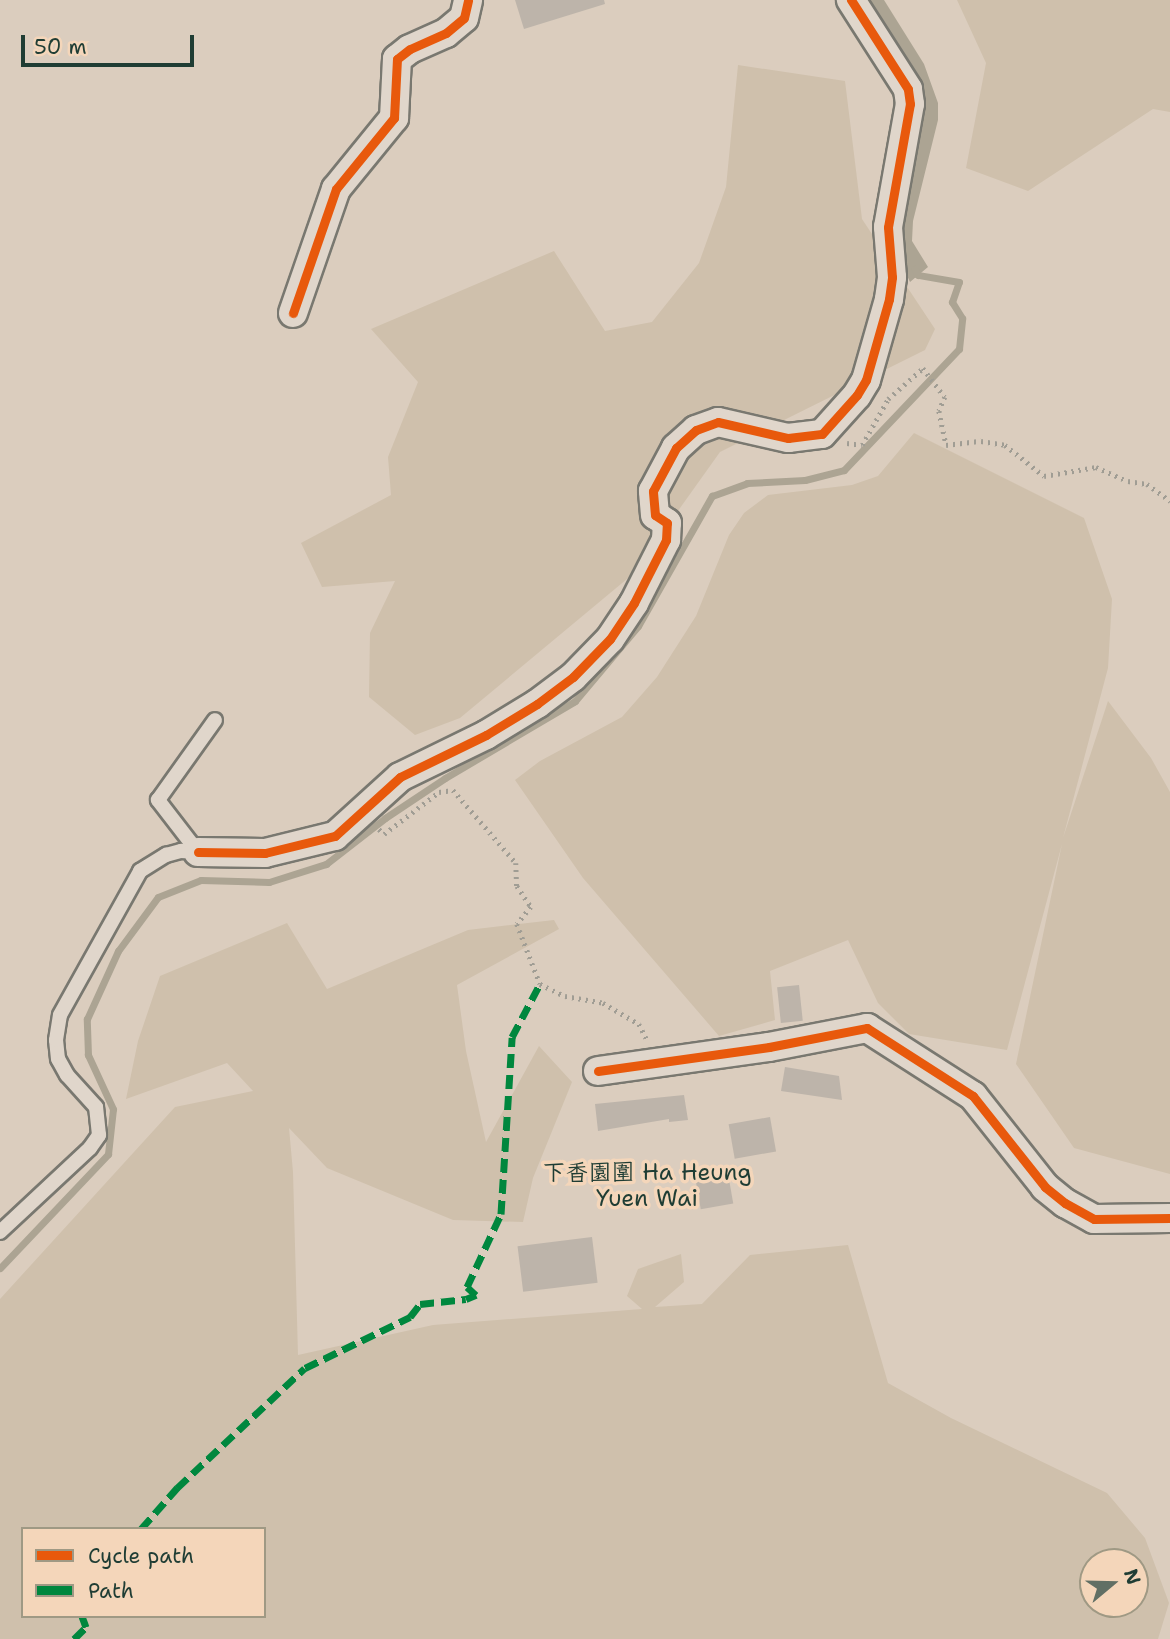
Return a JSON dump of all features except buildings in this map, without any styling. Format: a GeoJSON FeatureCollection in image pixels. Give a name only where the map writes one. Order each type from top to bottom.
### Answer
{"type":"FeatureCollection","features":[{"type":"Feature","properties":{"kind":"street"},"geometry":{"type":"LineString","coordinates":[[293,313],[336,190],[394,118],[397,59],[464,18],[468,0]]}},
{"type":"Feature","properties":{"kind":"street"},"geometry":{"type":"LineString","coordinates":[[198,852],[265,853],[334,836],[400,777],[486,735],[537,704],[573,677],[610,639],[634,603],[666,540],[667,523],[655,515],[653,491],[676,448],[696,430],[718,422],[788,438],[822,434],[857,395],[866,380],[889,299],[892,277],[888,227],[910,104],[908,89],[851,0]]}},
{"type":"Feature","properties":{"kind":"street"},"geometry":{"type":"LineString","coordinates":[[598,1070],[769,1047],[867,1028],[973,1096],[1045,1187],[1065,1203],[1094,1219],[1170,1218]]}},
{"type":"Feature","properties":{"kind":"lane"},"geometry":{"type":"LineString","coordinates":[[198,852],[158,800],[215,720]]}},
{"type":"Feature","properties":{"kind":"lane"},"geometry":{"type":"LineString","coordinates":[[0,1232],[90,1149],[99,1135],[96,1107],[67,1075],[58,1059],[56,1040],[60,1015],[140,871],[181,851],[198,852]]}},
{"type":"Feature","properties":{"kind":"path"},"geometry":{"type":"LineString","coordinates":[[862,444],[888,399],[923,368],[945,397],[939,411],[946,445],[981,441],[1005,445],[1044,476],[1096,467],[1128,481],[1147,484],[1170,501]]}},
{"type":"Feature","properties":{"kind":"path"},"geometry":{"type":"LineString","coordinates":[[384,834],[439,792],[453,790],[516,863],[517,886],[531,907],[517,924],[540,984],[565,996],[603,1003],[639,1024],[658,1063]]}},
{"type":"Feature","properties":{"kind":"shaded area"},"geometry":{"type":"Polygon","coordinates":[[[858,0],[884,0],[924,64],[938,103],[938,120],[913,221],[912,241],[928,267],[910,282],[896,252],[917,119],[858,0]]]}},
{"type":"Feature","properties":{"kind":"shaded area"},"geometry":{"type":"Polygon","coordinates":[[[957,0],[1170,0],[1170,112],[1153,109],[1028,191],[966,168],[986,63],[957,0]]]}},
{"type":"Feature","properties":{"kind":"shaded area"},"geometry":{"type":"Polygon","coordinates":[[[738,65],[845,81],[862,219],[935,329],[925,350],[720,452],[633,574],[460,718],[415,735],[369,697],[370,633],[395,581],[322,587],[301,543],[391,495],[388,457],[418,382],[371,329],[554,251],[605,331],[652,322],[699,263],[726,187],[738,65]]]}},
{"type":"Feature","properties":{"kind":"shaded area"},"geometry":{"type":"Polygon","coordinates":[[[914,433],[1084,518],[1112,599],[1108,668],[1063,838],[1108,701],[1151,758],[1170,792],[1170,1174],[1074,1148],[1016,1064],[1062,844],[1007,1050],[909,1034],[878,1003],[848,940],[770,971],[775,1020],[719,1036],[583,878],[515,780],[540,761],[622,717],[657,677],[696,616],[729,535],[744,513],[768,495],[852,485],[878,476],[914,433]]]}},
{"type":"Feature","properties":{"kind":"shaded area"},"geometry":{"type":"Polygon","coordinates":[[[554,920],[559,929],[457,985],[466,1051],[486,1142],[539,1046],[572,1082],[533,1178],[523,1222],[453,1220],[327,1168],[289,1128],[293,1172],[298,1355],[433,1325],[642,1309],[627,1296],[638,1269],[681,1254],[684,1282],[655,1307],[702,1304],[750,1255],[848,1245],[888,1383],[951,1418],[1107,1493],[1145,1538],[1149,1548],[1079,1548],[1079,1618],[1149,1618],[1149,1549],[1169,1603],[1158,1639],[0,1639],[0,1299],[175,1107],[253,1091],[227,1063],[126,1099],[138,1041],[160,976],[287,923],[327,989],[468,930],[554,920]]]}},
{"type":"Feature","properties":{"kind":"waterway"},"geometry":{"type":"LineString","coordinates":[[0,1268],[108,1154],[113,1109],[88,1055],[87,1019],[118,951],[158,897],[201,880],[269,882],[326,864],[385,818],[445,778],[575,701],[638,626],[712,496],[747,483],[805,480],[844,470],[959,349],[962,318],[952,302],[959,282],[918,275],[915,269]]}},
{"type":"Feature","properties":{"kind":"marked path"},"geometry":{"type":"LineString","coordinates":[[143,1527],[177,1488],[305,1368],[410,1317],[420,1304],[466,1299],[476,1295],[467,1287],[501,1214],[512,1037],[540,984]]}},
{"type":"Feature","properties":{"kind":"marked path"},"geometry":{"type":"LineString","coordinates":[[74,1639],[86,1627],[83,1618]]}},
{"type":"Feature","properties":{"kind":"cycle path"},"geometry":{"type":"LineString","coordinates":[[293,313],[336,189],[394,118],[397,59],[410,49],[446,33],[464,18],[468,0]]}},
{"type":"Feature","properties":{"kind":"cycle path"},"geometry":{"type":"LineString","coordinates":[[198,852],[265,853],[335,836],[400,777],[486,735],[537,704],[573,677],[610,639],[634,603],[666,540],[667,523],[655,515],[653,491],[676,448],[696,430],[718,422],[788,438],[822,434],[857,395],[866,380],[889,299],[892,277],[888,227],[910,104],[908,89],[851,0]]}},
{"type":"Feature","properties":{"kind":"cycle path"},"geometry":{"type":"LineString","coordinates":[[598,1071],[769,1047],[867,1028],[973,1096],[1045,1187],[1065,1203],[1094,1219],[1170,1218]]}},
{"type":"Feature","properties":{"kind":"district","name":"下香園圍 Ha Heung Yuen Wai"},"geometry":{"type":"Point","coordinates":[647,1185]}}]}
